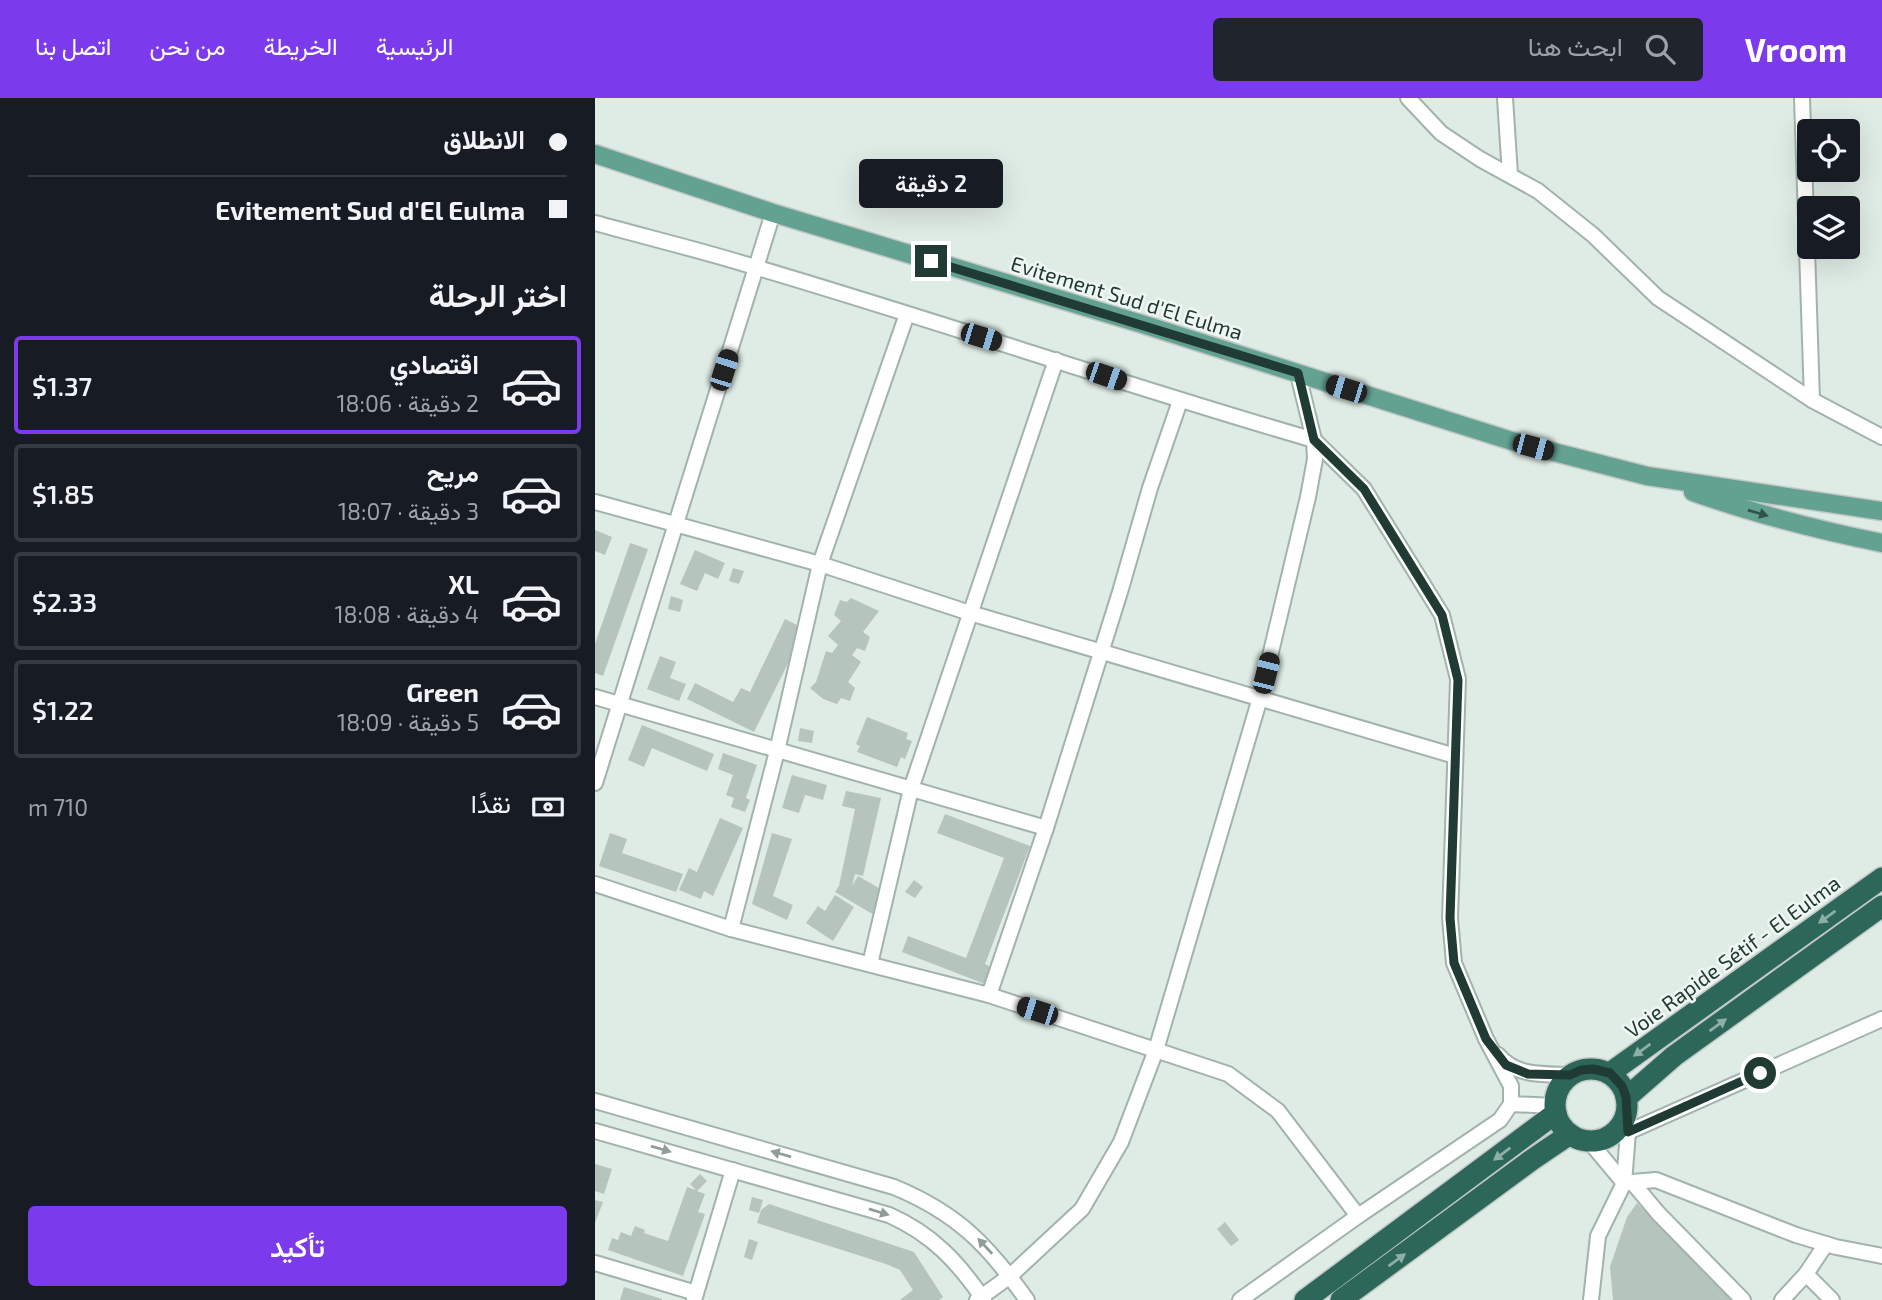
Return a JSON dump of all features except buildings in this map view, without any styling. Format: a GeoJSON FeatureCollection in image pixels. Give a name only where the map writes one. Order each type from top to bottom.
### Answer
{"type":"FeatureCollection","features":[{"type":"Feature","properties":{"kind":"highway","name":"Voie Rapide Sétif - El Eulma"},"geometry":{"type":"LineString","coordinates":[[1610,1073],[1882,878]]}},
{"type":"Feature","properties":{"kind":"highway"},"geometry":{"type":"LineString","coordinates":[[1626,1103],[1674,1056],[1882,906]]}},
{"type":"Feature","properties":{"kind":"highway"},"geometry":{"type":"LineString","coordinates":[[1341,1300],[1579,1138],[1602,1139],[1614,1133],[1622,1122],[1626,1103],[1622,1086],[1610,1073],[1593,1069],[1581,1070],[1570,1075],[1556,1094],[1557,1118],[1579,1138]]}},
{"type":"Feature","properties":{"kind":"highway"},"geometry":{"type":"LineString","coordinates":[[1305,1300],[1555,1109]]}},
{"type":"Feature","properties":{"kind":"main road","name":"Evitement Sud d'El Eulma"},"geometry":{"type":"LineString","coordinates":[[595,154],[773,213],[1515,442],[1647,476],[1882,511]]}},
{"type":"Feature","properties":{"kind":"main road","name":"Evitement Sud d'El Eulma"},"geometry":{"type":"LineString","coordinates":[[1647,476],[1730,505],[1815,529],[1882,543]]}},
{"type":"Feature","properties":{"kind":"street"},"geometry":{"type":"LineString","coordinates":[[1408,98],[1441,133],[1538,191],[1593,235],[1658,298],[1812,400],[1882,437]]}},
{"type":"Feature","properties":{"kind":"street"},"geometry":{"type":"LineString","coordinates":[[1505,98],[1510,175]]}},
{"type":"Feature","properties":{"kind":"street"},"geometry":{"type":"LineString","coordinates":[[1802,98],[1812,400]]}},
{"type":"Feature","properties":{"kind":"street"},"geometry":{"type":"LineString","coordinates":[[595,783],[773,213]]}},
{"type":"Feature","properties":{"kind":"street"},"geometry":{"type":"LineString","coordinates":[[595,223],[757,267],[1180,401],[1314,440],[1364,489],[1442,615],[1458,680],[1450,918],[1454,963],[1486,1039],[1511,1086],[1511,1104],[1500,1120],[1430,1165],[1240,1300]]}},
{"type":"Feature","properties":{"kind":"street"},"geometry":{"type":"LineString","coordinates":[[731,929],[777,751],[820,564],[907,314]]}},
{"type":"Feature","properties":{"kind":"street"},"geometry":{"type":"LineString","coordinates":[[870,964],[911,789],[1056,360]]}},
{"type":"Feature","properties":{"kind":"street"},"geometry":{"type":"LineString","coordinates":[[595,1131],[906,1222],[950,1255],[981,1299],[1010,1276],[1082,1209],[1121,1142],[1156,1050],[1260,698],[1315,459],[1314,440],[1298,373]]}},
{"type":"Feature","properties":{"kind":"street"},"geometry":{"type":"LineString","coordinates":[[989,995],[1046,828],[1150,488],[1180,401]]}},
{"type":"Feature","properties":{"kind":"street"},"geometry":{"type":"LineString","coordinates":[[595,502],[820,564],[970,613],[1455,756]]}},
{"type":"Feature","properties":{"kind":"street"},"geometry":{"type":"LineString","coordinates":[[595,697],[1046,828]]}},
{"type":"Feature","properties":{"kind":"street"},"geometry":{"type":"LineString","coordinates":[[595,884],[731,929],[989,995],[1228,1074],[1278,1111],[1358,1216]]}},
{"type":"Feature","properties":{"kind":"street"},"geometry":{"type":"LineString","coordinates":[[1628,1132],[1882,1019]]}},
{"type":"Feature","properties":{"kind":"street"},"geometry":{"type":"LineString","coordinates":[[1486,1039],[1506,1065],[1528,1074],[1570,1075]]}},
{"type":"Feature","properties":{"kind":"street"},"geometry":{"type":"LineString","coordinates":[[595,1101],[881,1183],[914,1195],[970,1232],[986,1247],[1027,1300]]}},
{"type":"Feature","properties":{"kind":"street"},"geometry":{"type":"LineString","coordinates":[[1591,1300],[1598,1236],[1628,1182],[1626,1103]]}},
{"type":"Feature","properties":{"kind":"street"},"geometry":{"type":"LineString","coordinates":[[1511,1104],[1555,1109]]}},
{"type":"Feature","properties":{"kind":"street"},"geometry":{"type":"LineString","coordinates":[[1579,1138],[1628,1182],[1742,1300]]}},
{"type":"Feature","properties":{"kind":"street"},"geometry":{"type":"LineString","coordinates":[[595,1264],[695,1296],[733,1170]]}},
{"type":"Feature","properties":{"kind":"street"},"geometry":{"type":"LineString","coordinates":[[1628,1182],[1656,1180],[1667,1183],[1796,1235],[1882,1256]]}},
{"type":"Feature","properties":{"kind":"street"},"geometry":{"type":"LineString","coordinates":[[1782,1300],[1806,1274],[1826,1244]]}},
{"type":"Feature","properties":{"kind":"street"},"geometry":{"type":"LineString","coordinates":[[1806,1274],[1832,1300]]}},
{"type":"Feature","properties":{"kind":"route"},"geometry":{"type":"LineString","coordinates":[[931,261],[1298,373],[1314,440],[1364,489],[1442,615],[1458,680],[1450,918],[1454,963],[1486,1039],[1506,1065],[1528,1074],[1570,1075],[1593,1069],[1610,1073],[1622,1086],[1626,1097],[1628,1132],[1760,1073]]}}]}
